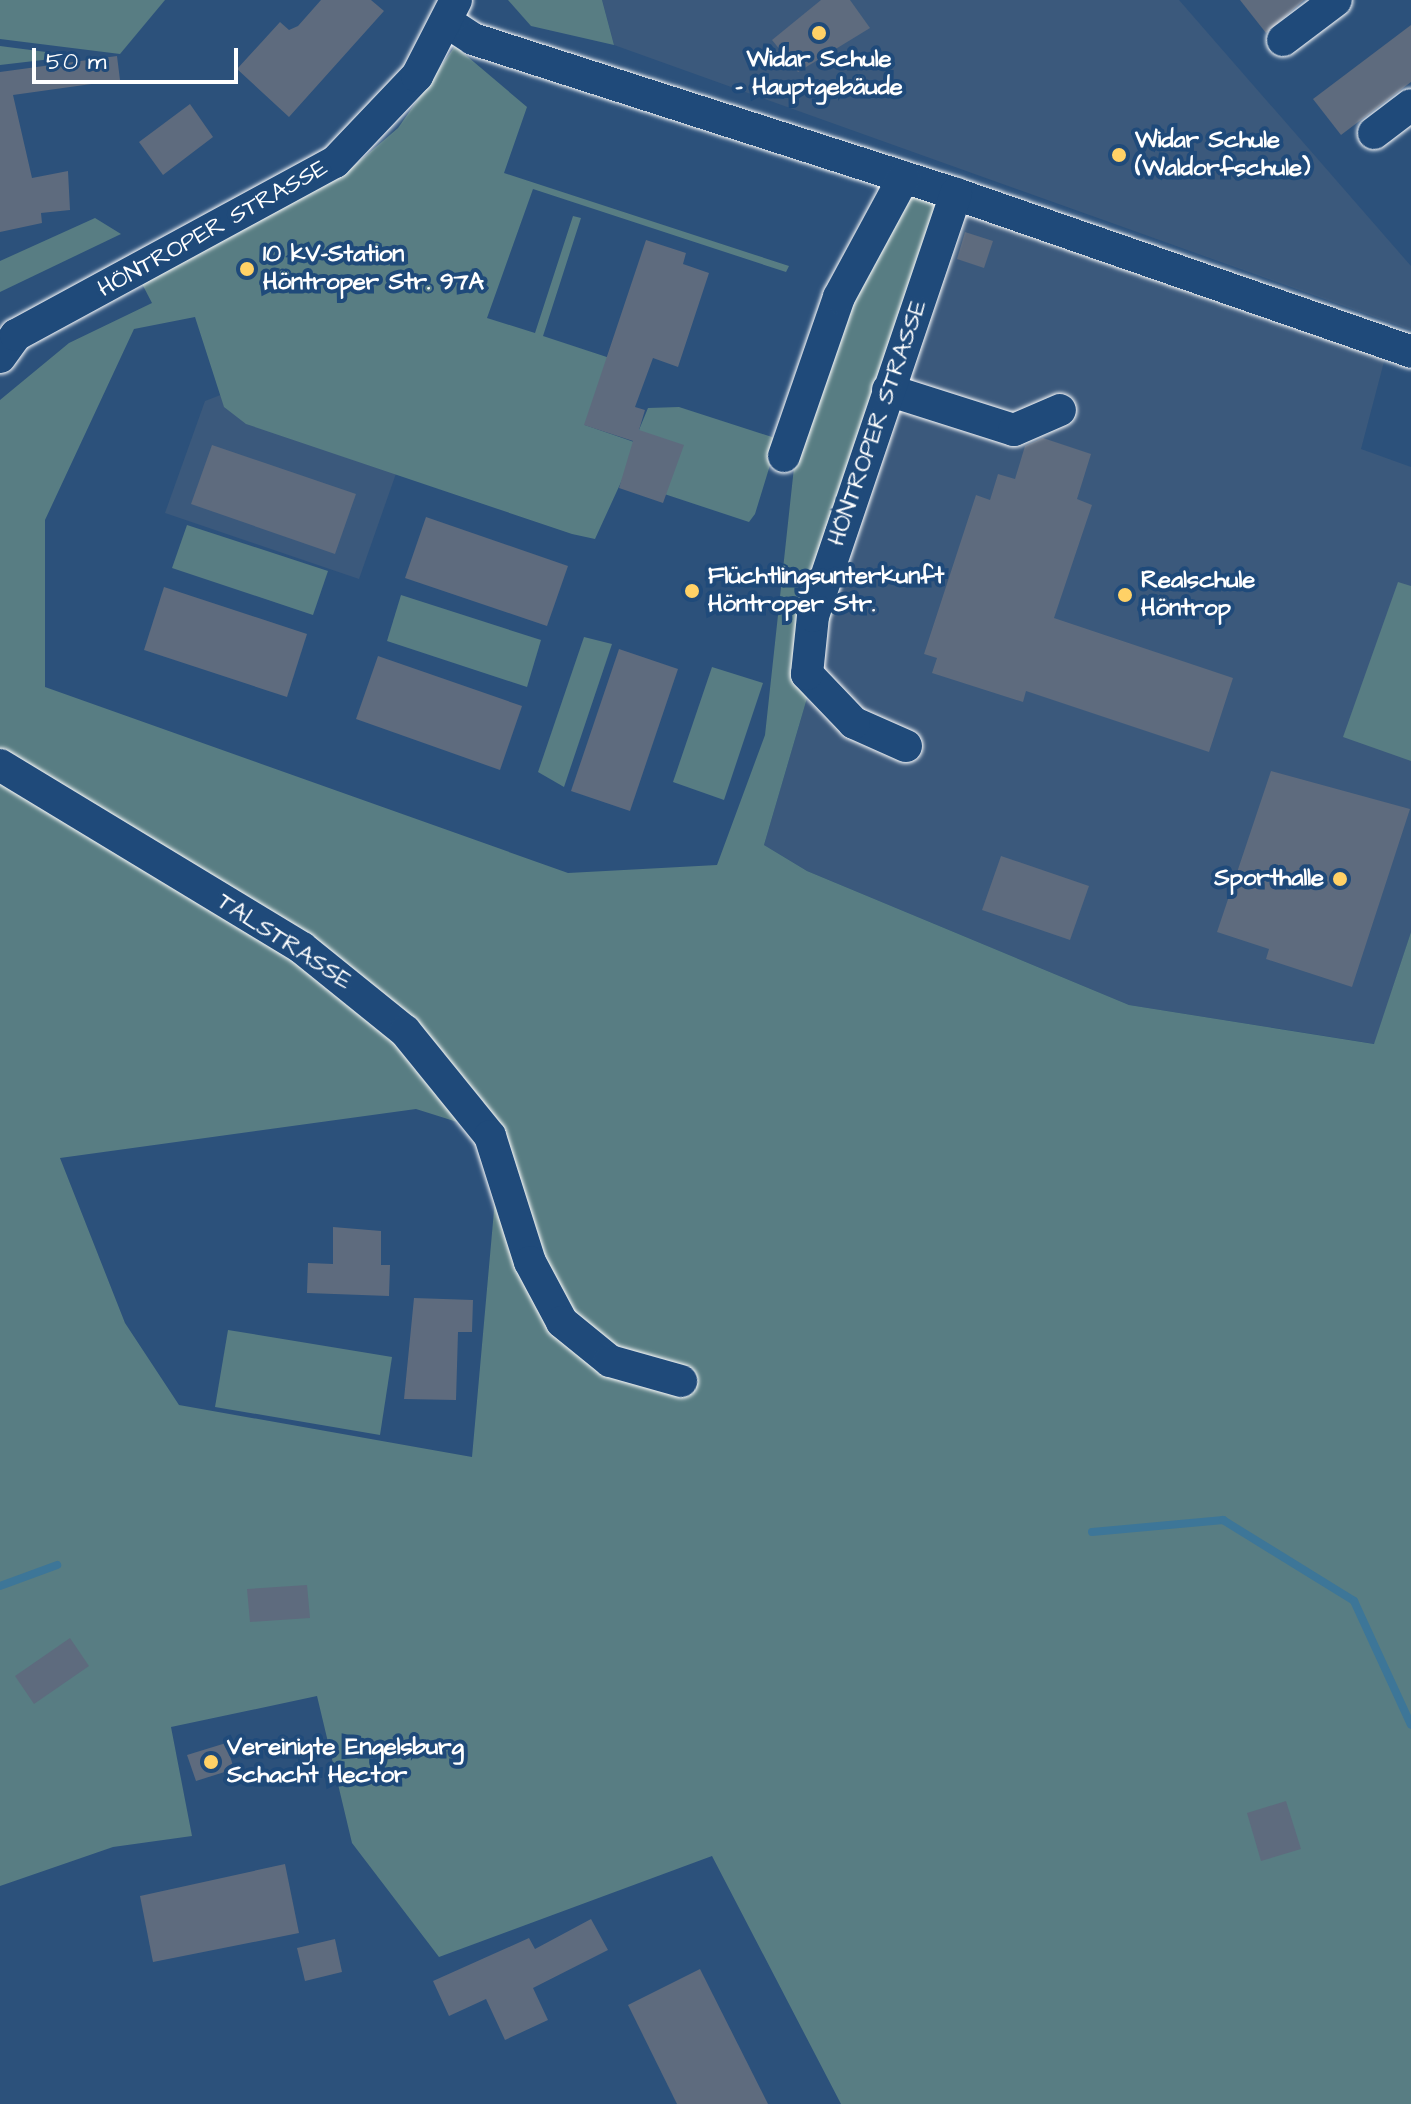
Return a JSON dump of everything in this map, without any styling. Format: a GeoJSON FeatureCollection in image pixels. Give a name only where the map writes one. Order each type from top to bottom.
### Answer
{"type":"FeatureCollection","features":[{"type":"Feature","properties":{"kind":"street"},"geometry":{"type":"LineString","coordinates":[[1283,40],[1336,0]]}},
{"type":"Feature","properties":{"kind":"street","name":"HÖNTROPER STRASSE"},"geometry":{"type":"LineString","coordinates":[[5,341],[335,162],[403,94],[452,11],[473,39],[956,194],[1411,352]]}},
{"type":"Feature","properties":{"kind":"street"},"geometry":{"type":"LineString","coordinates":[[1374,133],[1411,105]]}},
{"type":"Feature","properties":{"kind":"street"},"geometry":{"type":"LineString","coordinates":[[784,456],[839,297],[904,177]]}},
{"type":"Feature","properties":{"kind":"street","name":"HÖNTROPER STRASSE"},"geometry":{"type":"LineString","coordinates":[[906,746],[854,723],[807,674],[813,616],[956,194]]}},
{"type":"Feature","properties":{"kind":"street"},"geometry":{"type":"LineString","coordinates":[[888,390],[1014,430],[1060,410]]}},
{"type":"Feature","properties":{"kind":"street","name":"TALSTRASSE"},"geometry":{"type":"LineString","coordinates":[[0,765],[302,948],[372,1001],[438,1066],[490,1136],[530,1262],[562,1322],[610,1361],[681,1381]]}},
{"type":"Feature","properties":{"kind":"shaded area","name":"Widar Schule (Waldorfschule)"},"geometry":{"type":"Polygon","coordinates":[[[602,0],[1179,0],[1411,266],[1411,330],[614,45],[602,0]]]}},
{"type":"Feature","properties":{"kind":"shaded area","name":"Realschule Höntrop"},"geometry":{"type":"Polygon","coordinates":[[[966,208],[1385,358],[1361,449],[1411,467],[1411,932],[1375,1044],[1129,1005],[807,871],[764,845],[851,548],[966,208]]]}},
{"type":"Feature","properties":{"kind":"shaded area"},"geometry":{"type":"Polygon","coordinates":[[[426,388],[359,579],[165,513],[205,401],[223,394],[426,388]]]}},
{"type":"Feature","properties":{"kind":"green space"},"geometry":{"type":"Polygon","coordinates":[[[0,0],[165,0],[120,54],[0,39],[0,0]]]}},
{"type":"Feature","properties":{"kind":"green space"},"geometry":{"type":"Polygon","coordinates":[[[508,0],[602,0],[614,45],[531,26],[508,0]]]}},
{"type":"Feature","properties":{"kind":"green space"},"geometry":{"type":"Polygon","coordinates":[[[0,46],[77,56],[0,65],[0,46]]]}},
{"type":"Feature","properties":{"kind":"green space"},"geometry":{"type":"Polygon","coordinates":[[[455,46],[527,107],[504,173],[789,266],[786,272],[533,189],[487,318],[535,333],[573,216],[581,218],[543,336],[628,364],[585,425],[634,442],[648,408],[679,407],[778,439],[755,514],[749,522],[622,480],[595,539],[572,534],[246,424],[224,407],[195,317],[134,329],[45,520],[45,687],[568,873],[717,865],[765,735],[796,449],[833,341],[911,190],[966,208],[851,548],[764,845],[807,871],[1129,1005],[1374,1044],[1411,932],[1411,2104],[841,2104],[712,1856],[439,1957],[352,1843],[317,1696],[171,1727],[192,1836],[113,1847],[0,1886],[0,400],[69,343],[152,303],[140,280],[341,177],[398,128],[455,46]],[[416,1109],[60,1158],[125,1323],[179,1405],[472,1457],[497,1177],[470,1126],[416,1109]]]}},
{"type":"Feature","properties":{"kind":"green space"},"geometry":{"type":"Polygon","coordinates":[[[95,218],[121,234],[0,292],[0,261],[95,218]]]}},
{"type":"Feature","properties":{"kind":"green space"},"geometry":{"type":"Polygon","coordinates":[[[187,525],[328,571],[313,615],[172,568],[187,525]]]}},
{"type":"Feature","properties":{"kind":"green space"},"geometry":{"type":"Polygon","coordinates":[[[1398,582],[1411,586],[1411,761],[1343,737],[1398,582]]]}},
{"type":"Feature","properties":{"kind":"green space"},"geometry":{"type":"Polygon","coordinates":[[[401,595],[541,640],[527,687],[387,641],[401,595]]]}},
{"type":"Feature","properties":{"kind":"green space"},"geometry":{"type":"Polygon","coordinates":[[[584,637],[612,644],[564,787],[538,772],[584,637]]]}},
{"type":"Feature","properties":{"kind":"green space"},"geometry":{"type":"Polygon","coordinates":[[[712,667],[763,683],[724,800],[673,782],[712,667]]]}},
{"type":"Feature","properties":{"kind":"green space"},"geometry":{"type":"Polygon","coordinates":[[[228,1330],[392,1357],[380,1435],[215,1407],[228,1330]]]}},
{"type":"Feature","properties":{"kind":"building"},"geometry":{"type":"Polygon","coordinates":[[[321,0],[371,0],[384,11],[289,117],[237,69],[280,22],[289,30],[298,26],[321,0]]]}},
{"type":"Feature","properties":{"kind":"building","name":"Widar Schule - Hauptgebäude"},"geometry":{"type":"Polygon","coordinates":[[[821,0],[850,0],[870,28],[798,72],[772,40],[821,0]]]}},
{"type":"Feature","properties":{"kind":"building"},"geometry":{"type":"Polygon","coordinates":[[[1240,0],[1304,0],[1266,33],[1240,0]]]}},
{"type":"Feature","properties":{"kind":"building"},"geometry":{"type":"Polygon","coordinates":[[[1411,25],[1411,82],[1341,135],[1313,99],[1411,25]]]}},
{"type":"Feature","properties":{"kind":"building"},"geometry":{"type":"Polygon","coordinates":[[[117,56],[120,80],[13,95],[32,178],[68,171],[70,210],[41,213],[42,223],[0,232],[0,72],[117,56]]]}},
{"type":"Feature","properties":{"kind":"building"},"geometry":{"type":"Polygon","coordinates":[[[190,104],[213,137],[163,175],[139,142],[190,104]]]}},
{"type":"Feature","properties":{"kind":"building"},"geometry":{"type":"Polygon","coordinates":[[[965,232],[993,241],[984,268],[957,259],[965,232]]]}},
{"type":"Feature","properties":{"kind":"building"},"geometry":{"type":"Polygon","coordinates":[[[646,240],[686,253],[683,264],[709,273],[678,367],[653,358],[635,407],[645,410],[639,430],[684,445],[663,503],[619,488],[633,441],[584,425],[646,240]]]}},
{"type":"Feature","properties":{"kind":"building"},"geometry":{"type":"Polygon","coordinates":[[[1043,438],[1091,454],[1077,499],[1092,505],[1054,618],[1233,678],[1209,752],[1026,691],[1023,702],[932,673],[937,658],[924,654],[976,495],[990,500],[998,474],[1015,479],[1025,446],[1043,438]]]}},
{"type":"Feature","properties":{"kind":"building"},"geometry":{"type":"Polygon","coordinates":[[[212,445],[356,494],[335,554],[191,504],[212,445]]]}},
{"type":"Feature","properties":{"kind":"building"},"geometry":{"type":"Polygon","coordinates":[[[426,517],[568,566],[547,626],[405,578],[426,517]]]}},
{"type":"Feature","properties":{"kind":"building"},"geometry":{"type":"Polygon","coordinates":[[[164,587],[307,634],[287,697],[144,650],[164,587]]]}},
{"type":"Feature","properties":{"kind":"building"},"geometry":{"type":"Polygon","coordinates":[[[619,649],[678,669],[630,811],[571,791],[619,649]]]}},
{"type":"Feature","properties":{"kind":"building"},"geometry":{"type":"Polygon","coordinates":[[[378,656],[522,706],[500,770],[356,719],[378,656]]]}},
{"type":"Feature","properties":{"kind":"building","name":"Sporthalle"},"geometry":{"type":"Polygon","coordinates":[[[1271,771],[1410,809],[1352,987],[1266,959],[1269,949],[1217,932],[1271,771]]]}},
{"type":"Feature","properties":{"kind":"building"},"geometry":{"type":"Polygon","coordinates":[[[1001,856],[1089,886],[1070,940],[982,910],[1001,856]]]}},
{"type":"Feature","properties":{"kind":"building"},"geometry":{"type":"Polygon","coordinates":[[[333,1227],[381,1231],[381,1265],[390,1265],[389,1296],[307,1293],[308,1263],[333,1264],[333,1227]]]}},
{"type":"Feature","properties":{"kind":"building"},"geometry":{"type":"Polygon","coordinates":[[[414,1298],[473,1300],[472,1332],[458,1332],[456,1400],[404,1399],[414,1298]]]}},
{"type":"Feature","properties":{"kind":"building"},"geometry":{"type":"Polygon","coordinates":[[[307,1585],[310,1618],[250,1622],[247,1589],[307,1585]]]}},
{"type":"Feature","properties":{"kind":"building"},"geometry":{"type":"Polygon","coordinates":[[[70,1638],[89,1666],[34,1704],[15,1676],[70,1638]]]}},
{"type":"Feature","properties":{"kind":"building","name":"Vereinigte Engelsburg Schacht Hector"},"geometry":{"type":"Polygon","coordinates":[[[226,1743],[234,1769],[196,1781],[187,1755],[226,1743]]]}},
{"type":"Feature","properties":{"kind":"building"},"geometry":{"type":"Polygon","coordinates":[[[1286,1801],[1301,1849],[1261,1861],[1247,1813],[1286,1801]]]}},
{"type":"Feature","properties":{"kind":"building"},"geometry":{"type":"Polygon","coordinates":[[[285,1864],[299,1933],[153,1962],[140,1896],[285,1864]]]}},
{"type":"Feature","properties":{"kind":"building"},"geometry":{"type":"Polygon","coordinates":[[[591,1919],[608,1950],[533,1988],[548,2020],[505,2040],[486,1999],[449,2016],[433,1981],[529,1938],[535,1949],[591,1919]]]}},
{"type":"Feature","properties":{"kind":"building"},"geometry":{"type":"Polygon","coordinates":[[[335,1939],[342,1972],[305,1981],[297,1948],[335,1939]]]}},
{"type":"Feature","properties":{"kind":"building"},"geometry":{"type":"Polygon","coordinates":[[[700,1969],[768,2104],[677,2104],[628,2005],[700,1969]]]}},
{"type":"Feature","properties":{"kind":"waterway"},"geometry":{"type":"LineString","coordinates":[[1092,1532],[1223,1520],[1354,1601],[1411,1725]]}},
{"type":"Feature","properties":{"kind":"waterway"},"geometry":{"type":"LineString","coordinates":[[0,1586],[57,1565]]}},
{"type":"Feature","properties":{"kind":"place","name":"Widar Schule - Hauptgebäude"},"geometry":{"type":"Point","coordinates":[819,33]}},
{"type":"Feature","properties":{"kind":"place","name":"Widar Schule (Waldorfschule)"},"geometry":{"type":"Point","coordinates":[1119,155]}},
{"type":"Feature","properties":{"kind":"place","name":"10 kV-Station Höntroper Str. 97A"},"geometry":{"type":"Point","coordinates":[247,269]}},
{"type":"Feature","properties":{"kind":"place","name":"Flüchtlingsunterkunft Höntroper Str."},"geometry":{"type":"Point","coordinates":[692,591]}},
{"type":"Feature","properties":{"kind":"place","name":"Realschule Höntrop"},"geometry":{"type":"Point","coordinates":[1125,595]}},
{"type":"Feature","properties":{"kind":"place","name":"Sporthalle"},"geometry":{"type":"Point","coordinates":[1340,879]}},
{"type":"Feature","properties":{"kind":"place","name":"Vereinigte Engelsburg Schacht Hector"},"geometry":{"type":"Point","coordinates":[211,1762]}}]}
